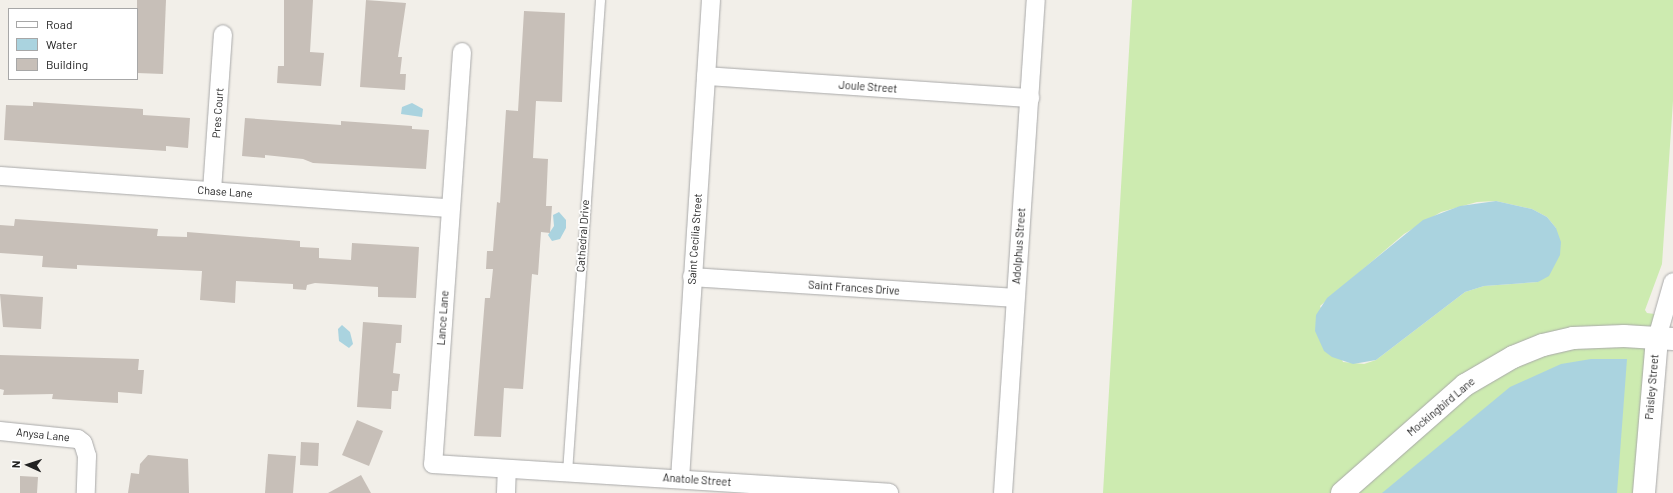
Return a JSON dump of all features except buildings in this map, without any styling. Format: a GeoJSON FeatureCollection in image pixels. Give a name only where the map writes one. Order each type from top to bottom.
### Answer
{"type":"FeatureCollection","features":[{"type":"Feature","properties":{"kind":"street","name":"Saint Cecilia Street"},"geometry":{"type":"LineString","coordinates":[[680,479],[692,278],[712,0]]}},
{"type":"Feature","properties":{"kind":"street","name":"Adolphus Street"},"geometry":{"type":"LineString","coordinates":[[1003,493],[1036,0]]}},
{"type":"Feature","properties":{"kind":"street","name":"Pres Court"},"geometry":{"type":"LineString","coordinates":[[212,191],[223,34]]}},
{"type":"Feature","properties":{"kind":"street","name":"Lance Lane"},"geometry":{"type":"LineString","coordinates":[[462,52],[433,464],[507,470],[560,472]]}},
{"type":"Feature","properties":{"kind":"street","name":"Joule Street"},"geometry":{"type":"LineString","coordinates":[[706,76],[1030,98]]}},
{"type":"Feature","properties":{"kind":"street","name":"Chase Lane"},"geometry":{"type":"LineString","coordinates":[[0,176],[450,208]]}},
{"type":"Feature","properties":{"kind":"street","name":"Saint Frances Drive"},"geometry":{"type":"LineString","coordinates":[[692,278],[1015,298]]}},
{"type":"Feature","properties":{"kind":"street","name":"Paisley Street"},"geometry":{"type":"LineString","coordinates":[[1644,493],[1673,282]]}},
{"type":"Feature","properties":{"kind":"street","name":"Mockingbird Lane"},"geometry":{"type":"LineString","coordinates":[[1342,493],[1465,385],[1513,357],[1543,345],[1573,338],[1624,336],[1665,338]]}},
{"type":"Feature","properties":{"kind":"street","name":"Anysa Lane"},"geometry":{"type":"LineString","coordinates":[[0,431],[78,439],[83,443],[87,456],[86,493]]}},
{"type":"Feature","properties":{"kind":"street"},"geometry":{"type":"LineString","coordinates":[[506,493],[507,470]]}},
{"type":"Feature","properties":{"kind":"street","name":"Anatole Street"},"geometry":{"type":"LineString","coordinates":[[560,472],[680,479],[832,491],[889,493]]}},
{"type":"Feature","properties":{"kind":"lane","name":"Cathedral Drive"},"geometry":{"type":"LineString","coordinates":[[560,472],[600,0]]}},
{"type":"Feature","properties":{"kind":"green space"},"geometry":{"type":"Polygon","coordinates":[[[1132,0],[1673,0],[1673,101],[1662,264],[1645,310],[1647,313],[1662,315],[1644,493],[1103,493],[1132,0]],[[1496,201],[1477,202],[1441,212],[1404,234],[1320,306],[1343,362],[1364,364],[1376,360],[1465,292],[1484,286],[1538,282],[1556,228],[1547,217],[1532,209],[1496,201]]]}},
{"type":"Feature","properties":{"kind":"water"},"geometry":{"type":"Polygon","coordinates":[[[412,103],[423,109],[422,117],[401,114],[402,107],[412,103]]]}},
{"type":"Feature","properties":{"kind":"water"},"geometry":{"type":"Polygon","coordinates":[[[1496,201],[1532,209],[1547,217],[1556,228],[1561,242],[1560,255],[1549,276],[1538,282],[1484,286],[1465,292],[1376,360],[1353,364],[1332,357],[1324,351],[1315,331],[1316,315],[1327,298],[1423,220],[1460,206],[1496,201]]]}},
{"type":"Feature","properties":{"kind":"water"},"geometry":{"type":"Polygon","coordinates":[[[559,212],[566,220],[566,228],[560,239],[552,241],[548,235],[554,226],[553,215],[559,212]]]}},
{"type":"Feature","properties":{"kind":"water"},"geometry":{"type":"Polygon","coordinates":[[[342,325],[350,332],[353,344],[349,348],[339,341],[338,329],[342,325]]]}},
{"type":"Feature","properties":{"kind":"water"},"geometry":{"type":"Polygon","coordinates":[[[1591,359],[1627,359],[1617,493],[1382,493],[1510,387],[1561,364],[1591,359]]]}}]}
